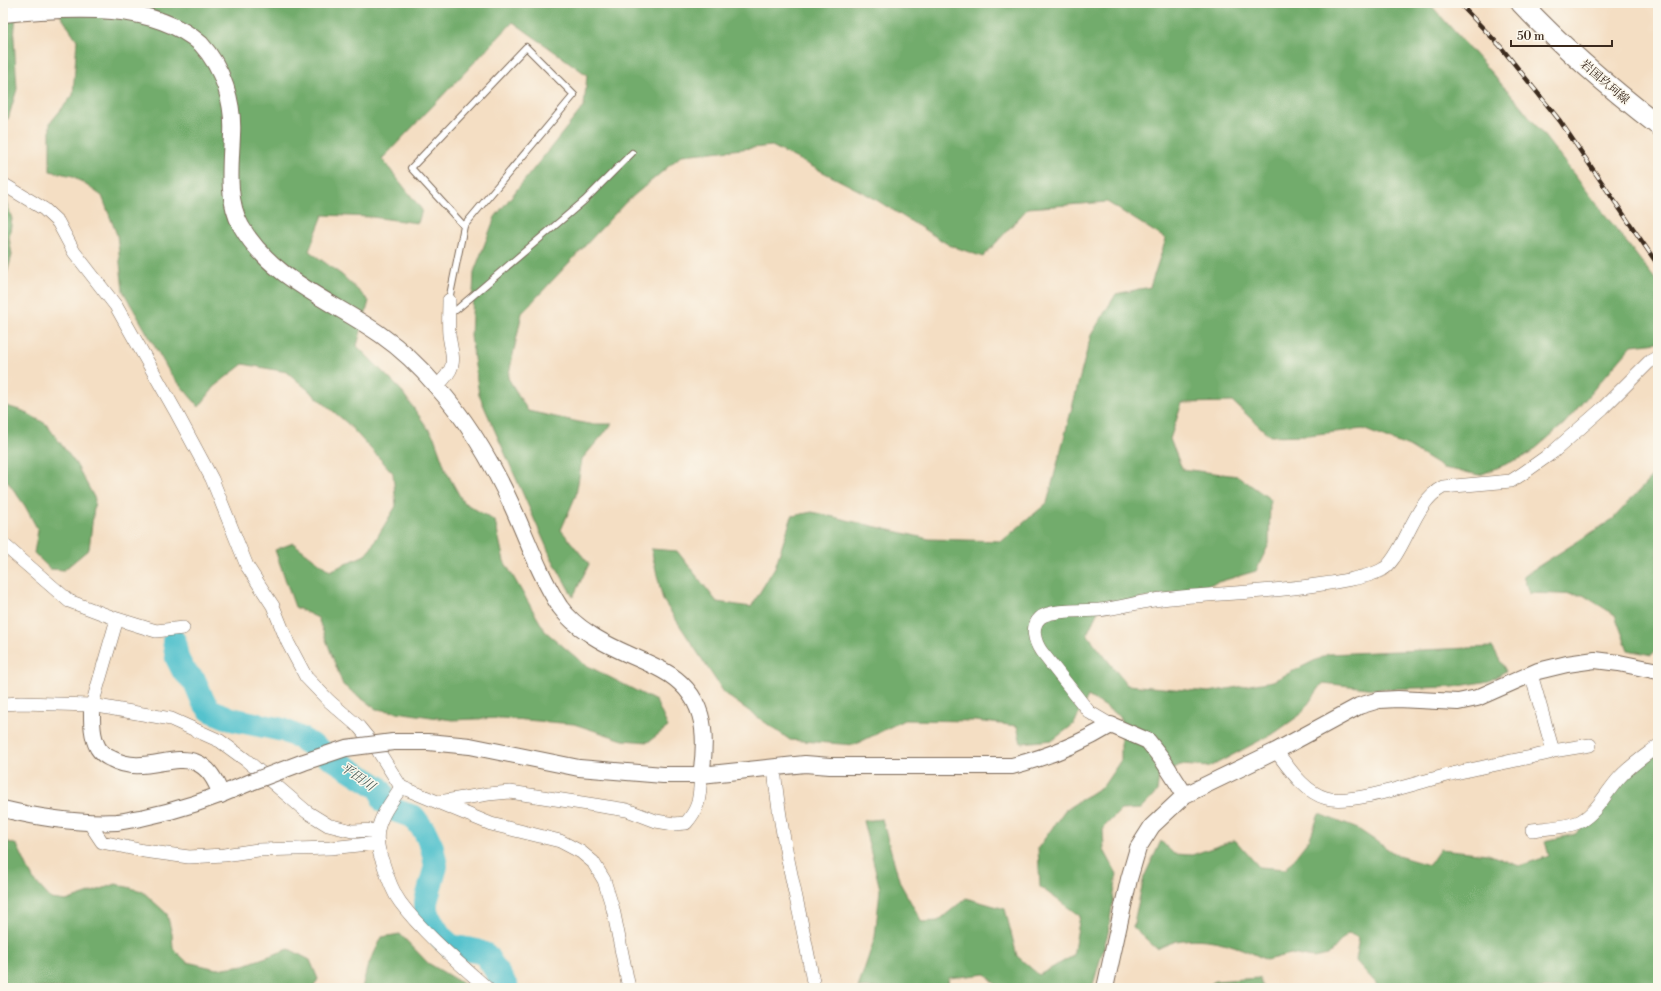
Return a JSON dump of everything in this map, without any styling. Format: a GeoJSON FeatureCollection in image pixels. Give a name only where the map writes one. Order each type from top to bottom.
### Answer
{"type":"FeatureCollection","features":[{"type":"Feature","properties":{"kind":"main road","name":"岩国玖珂線"},"geometry":{"type":"LineString","coordinates":[[1521,3],[1551,35],[1658,126]]}},
{"type":"Feature","properties":{"kind":"street"},"geometry":{"type":"LineString","coordinates":[[3,14],[101,7],[128,8],[153,14],[177,25],[201,44],[219,70],[230,99],[233,132],[230,171],[232,195],[239,223],[252,242],[275,267],[382,335],[410,359],[437,386],[469,428],[489,460],[512,506],[544,579],[562,610],[580,627],[607,645],[669,674],[681,682],[692,697],[701,714],[705,750],[699,795],[696,812],[686,823],[674,824],[656,821],[626,810],[510,792],[439,802]]}},
{"type":"Feature","properties":{"kind":"street"},"geometry":{"type":"LineString","coordinates":[[3,184],[44,209],[58,222],[74,252],[116,306],[212,479],[247,566],[273,606],[288,643],[306,677],[329,702],[359,727],[377,749],[401,787],[422,797],[439,802],[491,824],[560,841],[581,852],[593,862],[604,880],[613,909],[629,988]]}},
{"type":"Feature","properties":{"kind":"street"},"geometry":{"type":"LineString","coordinates":[[437,386],[451,369],[453,355],[449,334],[449,305]]}},
{"type":"Feature","properties":{"kind":"street"},"geometry":{"type":"LineString","coordinates":[[1185,795],[1162,759],[1148,741],[1111,725],[1089,712],[1041,651],[1035,641],[1034,630],[1039,618],[1048,613],[1101,610],[1159,599],[1276,590],[1316,585],[1365,575],[1384,569],[1400,549],[1428,498],[1435,491],[1443,487],[1511,481],[1553,452],[1603,408],[1649,362],[1658,357]]}},
{"type":"Feature","properties":{"kind":"street"},"geometry":{"type":"LineString","coordinates":[[3,544],[69,601],[117,619],[156,631],[183,628]]}},
{"type":"Feature","properties":{"kind":"street"},"geometry":{"type":"LineString","coordinates":[[117,619],[92,706],[93,731],[98,748],[107,757],[120,764],[135,765],[180,760],[194,761],[206,768],[216,779],[221,795]]}},
{"type":"Feature","properties":{"kind":"street"},"geometry":{"type":"LineString","coordinates":[[1105,988],[1129,879],[1138,848],[1152,826],[1185,795],[1276,751],[1359,706],[1379,700],[1398,699],[1458,702],[1477,698],[1538,671],[1567,664],[1595,660],[1658,670]]}},
{"type":"Feature","properties":{"kind":"street"},"geometry":{"type":"LineString","coordinates":[[1531,674],[1553,751]]}},
{"type":"Feature","properties":{"kind":"street"},"geometry":{"type":"LineString","coordinates":[[3,704],[21,703],[92,706],[171,719],[220,741],[307,812],[328,825],[378,837]]}},
{"type":"Feature","properties":{"kind":"street"},"geometry":{"type":"LineString","coordinates":[[3,809],[33,816],[118,822],[171,812],[221,795],[304,762],[346,748],[393,742],[428,742],[470,746],[587,769],[663,775],[701,775],[805,764],[830,766],[1012,766],[1036,760],[1059,751],[1098,733],[1111,725]]}},
{"type":"Feature","properties":{"kind":"street"},"geometry":{"type":"LineString","coordinates":[[1276,751],[1295,775],[1314,793],[1326,798],[1342,800],[1361,797],[1456,773],[1553,751],[1590,745]]}},
{"type":"Feature","properties":{"kind":"street"},"geometry":{"type":"LineString","coordinates":[[1532,830],[1568,825],[1580,821],[1589,815],[1619,778],[1632,765],[1658,746]]}},
{"type":"Feature","properties":{"kind":"street"},"geometry":{"type":"LineString","coordinates":[[774,767],[790,869],[814,988]]}},
{"type":"Feature","properties":{"kind":"street"},"geometry":{"type":"LineString","coordinates":[[401,787],[383,816],[378,837],[389,882],[400,902],[456,961],[487,988]]}},
{"type":"Feature","properties":{"kind":"street"},"geometry":{"type":"LineString","coordinates":[[88,821],[102,842],[144,851],[189,857],[224,855],[258,850],[330,848],[378,837]]}},
{"type":"Feature","properties":{"kind":"lane"},"geometry":{"type":"LineString","coordinates":[[464,226],[411,168],[526,47],[574,95],[464,226],[449,305],[456,310],[585,200],[632,153]]}},
{"type":"Feature","properties":{"kind":"green space"},"geometry":{"type":"Polygon","coordinates":[[[3,3],[20,3],[17,4],[14,38],[17,89],[8,119],[3,118],[3,3]]]}},
{"type":"Feature","properties":{"kind":"green space"},"geometry":{"type":"Polygon","coordinates":[[[52,3],[1429,3],[1521,106],[1658,283],[1658,342],[1632,345],[1564,424],[1528,455],[1480,475],[1443,468],[1409,447],[1363,429],[1308,435],[1270,436],[1233,402],[1182,403],[1170,439],[1182,469],[1238,476],[1270,499],[1269,544],[1256,571],[1184,592],[1101,605],[1087,634],[1127,685],[1209,692],[1273,681],[1328,654],[1492,647],[1506,671],[1489,681],[1453,687],[1376,689],[1323,683],[1300,715],[1276,732],[1210,767],[1180,765],[1159,776],[1157,792],[1141,809],[1121,810],[1103,828],[1104,850],[1117,874],[1108,933],[1092,988],[999,988],[986,974],[949,978],[947,988],[858,988],[875,937],[880,889],[863,821],[882,819],[900,883],[922,922],[938,921],[966,898],[1005,909],[1017,956],[1039,975],[1073,956],[1080,916],[1040,887],[1038,848],[1065,810],[1104,785],[1121,760],[1121,717],[1088,696],[1074,724],[1053,740],[1021,743],[1017,726],[976,721],[904,720],[854,745],[790,740],[725,694],[663,600],[651,549],[677,551],[717,602],[751,607],[775,567],[792,516],[812,512],[929,539],[1002,541],[1047,503],[1091,335],[1116,294],[1150,287],[1166,239],[1107,202],[1028,208],[983,257],[949,245],[870,196],[772,146],[682,155],[625,203],[522,313],[508,378],[528,411],[588,424],[612,424],[582,459],[576,495],[561,530],[589,564],[573,597],[551,557],[479,395],[471,336],[474,272],[495,217],[584,106],[587,75],[513,22],[382,159],[422,210],[418,223],[372,217],[323,215],[309,251],[342,275],[369,301],[357,346],[400,389],[434,437],[446,471],[463,502],[495,521],[504,561],[545,631],[584,664],[656,701],[668,727],[648,742],[623,740],[574,724],[501,718],[452,720],[376,709],[343,685],[318,618],[295,607],[275,550],[293,543],[330,571],[367,554],[396,506],[393,473],[347,423],[287,372],[243,364],[216,385],[199,407],[170,373],[123,291],[117,235],[102,196],[73,176],[50,171],[50,123],[73,95],[77,40],[52,3]]]}},
{"type":"Feature","properties":{"kind":"green space"},"geometry":{"type":"Polygon","coordinates":[[[3,199],[6,201],[12,219],[9,238],[12,255],[7,273],[3,273],[3,199]]]}},
{"type":"Feature","properties":{"kind":"green space"},"geometry":{"type":"Polygon","coordinates":[[[3,405],[23,411],[46,424],[76,464],[95,499],[89,549],[64,570],[50,569],[34,553],[38,530],[25,506],[3,475],[3,405]]]}},
{"type":"Feature","properties":{"kind":"green space"},"geometry":{"type":"Polygon","coordinates":[[[1658,470],[1658,650],[1651,655],[1628,650],[1615,615],[1583,595],[1529,593],[1523,576],[1613,519],[1658,470]]]}},
{"type":"Feature","properties":{"kind":"green space"},"geometry":{"type":"Polygon","coordinates":[[[1658,754],[1658,988],[1379,988],[1355,960],[1359,938],[1348,933],[1328,955],[1313,958],[1291,954],[1266,960],[1234,946],[1200,939],[1177,941],[1157,949],[1133,927],[1144,877],[1161,841],[1174,854],[1192,855],[1235,840],[1259,867],[1286,869],[1310,838],[1319,814],[1358,829],[1398,856],[1429,865],[1440,849],[1488,854],[1519,866],[1549,856],[1545,841],[1575,834],[1599,812],[1629,774],[1658,754]]]}},
{"type":"Feature","properties":{"kind":"green space"},"geometry":{"type":"Polygon","coordinates":[[[3,840],[17,845],[33,879],[51,899],[66,901],[116,884],[142,891],[167,914],[172,934],[173,948],[187,962],[217,969],[244,965],[289,949],[310,960],[318,979],[313,988],[3,988],[3,840]]]}},
{"type":"Feature","properties":{"kind":"green space"},"geometry":{"type":"Polygon","coordinates":[[[400,934],[428,963],[470,988],[362,988],[367,968],[382,937],[400,934]]]}},
{"type":"Feature","properties":{"kind":"green space"},"geometry":{"type":"Polygon","coordinates":[[[1259,978],[1263,988],[1205,988],[1215,981],[1259,978]]]}},
{"type":"Feature","properties":{"kind":"waterway","name":"平田川"},"geometry":{"type":"LineString","coordinates":[[174,641],[177,658],[183,670],[195,682],[203,701],[210,710],[231,719],[283,730],[300,738],[378,787],[382,792],[384,801],[394,810],[414,817],[425,832],[432,847],[436,866],[426,902],[426,913],[441,937],[451,946],[477,951],[486,955],[507,988]]}},
{"type":"Feature","properties":{"kind":"railway"},"geometry":{"type":"LineString","coordinates":[[1459,3],[1500,46],[1560,121],[1658,265]]}}]}
